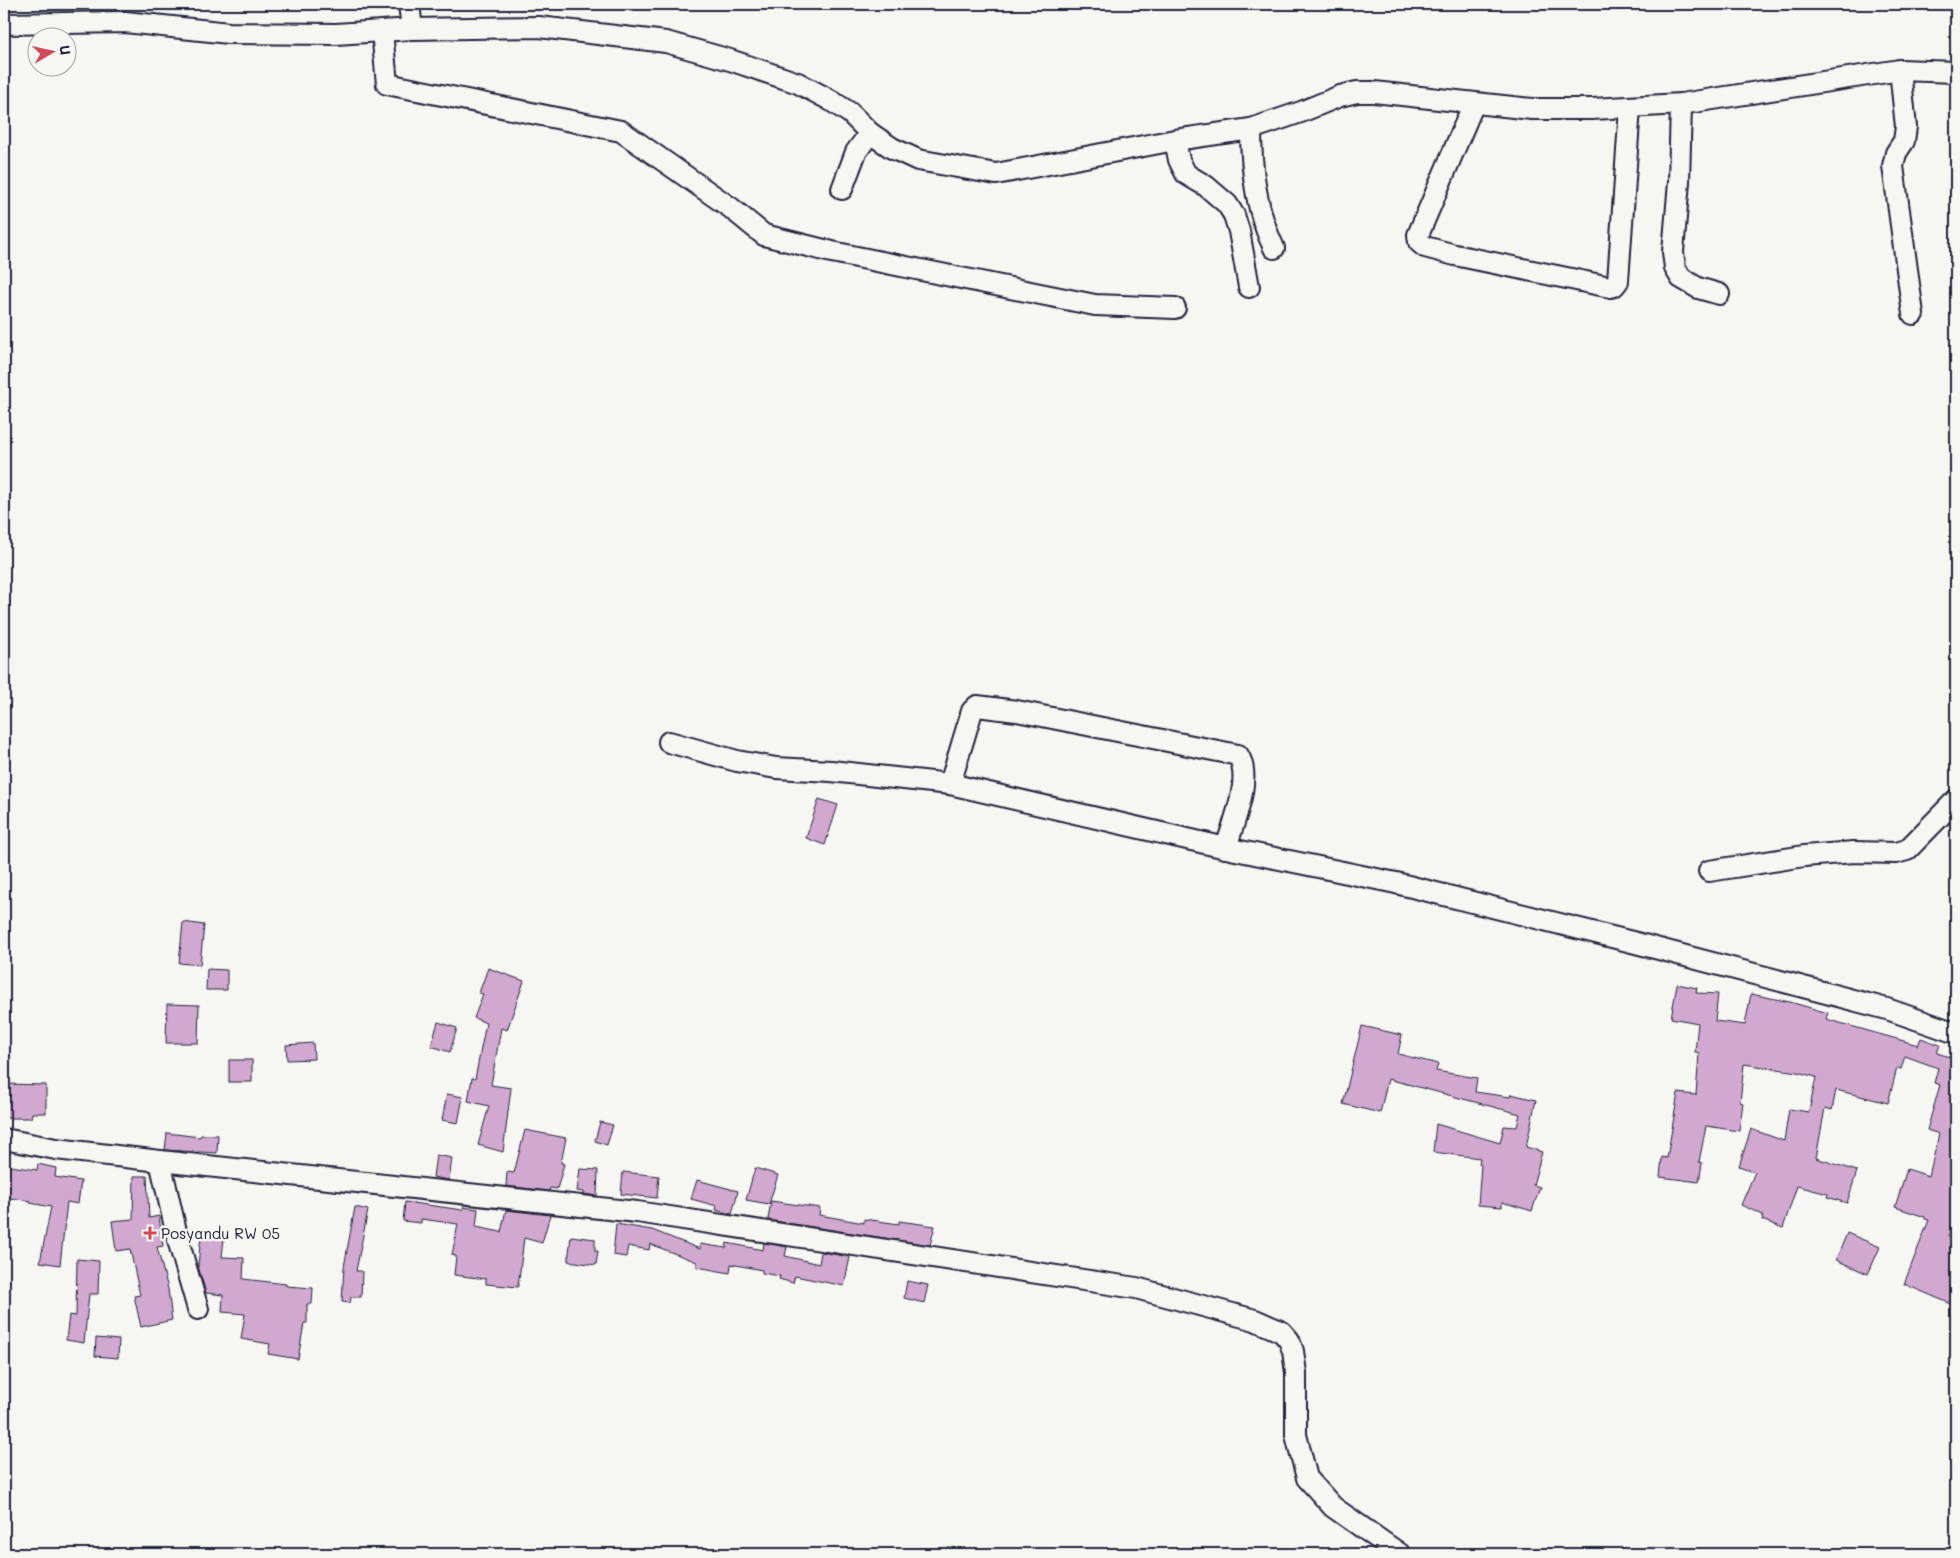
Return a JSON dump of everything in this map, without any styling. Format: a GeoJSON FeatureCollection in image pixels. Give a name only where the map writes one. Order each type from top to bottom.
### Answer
{"type":"FeatureCollection","features":[{"type":"Feature","properties":{"kind":"street"},"geometry":{"type":"LineString","coordinates":[[409,4],[412,29]]}},
{"type":"Feature","properties":{"kind":"street"},"geometry":{"type":"LineString","coordinates":[[4,24],[125,22],[229,33],[336,34],[412,29],[539,28],[666,42],[730,60],[798,83],[850,113],[870,134],[892,148],[918,160],[996,174],[1175,140],[1250,129],[1356,92],[1374,92],[1532,110],[1630,107],[1681,104],[1900,70],[1956,72]]}},
{"type":"Feature","properties":{"kind":"street"},"geometry":{"type":"LineString","coordinates":[[382,31],[387,84],[621,131],[731,208],[764,235],[832,252],[1095,305],[1175,308]]}},
{"type":"Feature","properties":{"kind":"street"},"geometry":{"type":"LineString","coordinates":[[1900,70],[1906,127],[1904,141],[1896,153],[1893,166],[1913,314]]}},
{"type":"Feature","properties":{"kind":"street"},"geometry":{"type":"LineString","coordinates":[[1474,104],[1418,235],[1420,242],[1425,247],[1455,255],[1610,287],[1614,286],[1618,281],[1630,107]]}},
{"type":"Feature","properties":{"kind":"street"},"geometry":{"type":"LineString","coordinates":[[1681,104],[1679,182],[1673,252],[1675,268],[1681,278],[1698,288],[1719,294]]}},
{"type":"Feature","properties":{"kind":"street"},"geometry":{"type":"LineString","coordinates":[[1250,129],[1251,167],[1264,228],[1274,248]]}},
{"type":"Feature","properties":{"kind":"street"},"geometry":{"type":"LineString","coordinates":[[842,188],[856,152],[870,134]]}},
{"type":"Feature","properties":{"kind":"street"},"geometry":{"type":"LineString","coordinates":[[1175,140],[1179,160],[1186,174],[1213,192],[1227,204],[1234,215],[1240,231],[1248,286]]}},
{"type":"Feature","properties":{"kind":"street"},"geometry":{"type":"LineString","coordinates":[[950,784],[972,710],[977,706],[1017,711],[1230,754],[1238,756],[1241,760],[1244,768],[1244,781],[1226,848]]}},
{"type":"Feature","properties":{"kind":"street"},"geometry":{"type":"LineString","coordinates":[[669,742],[737,762],[776,768],[831,771],[950,784],[1226,848],[1396,883],[1618,938],[1887,1009],[1956,1033]]}},
{"type":"Feature","properties":{"kind":"street"},"geometry":{"type":"LineString","coordinates":[[1709,871],[1804,856],[1854,852],[1896,853],[1907,850],[1956,800]]}},
{"type":"Feature","properties":{"kind":"street"},"geometry":{"type":"LineString","coordinates":[[4,1139],[56,1149],[160,1161],[637,1212],[1136,1288],[1255,1320],[1282,1332],[1289,1340],[1293,1351],[1296,1373],[1296,1435],[1307,1478],[1333,1507],[1400,1554]]}},
{"type":"Feature","properties":{"kind":"street"},"geometry":{"type":"LineString","coordinates":[[160,1161],[178,1240],[198,1309]]}},
{"type":"Feature","properties":{"kind":"building"},"geometry":{"type":"Polygon","coordinates":[[[819,799],[838,805],[825,845],[806,838],[819,799]]]}},
{"type":"Feature","properties":{"kind":"building"},"geometry":{"type":"Polygon","coordinates":[[[183,922],[204,925],[200,965],[179,963],[183,922]]]}},
{"type":"Feature","properties":{"kind":"building"},"geometry":{"type":"Polygon","coordinates":[[[488,968],[524,981],[507,1030],[501,1028],[491,1085],[511,1088],[503,1152],[478,1145],[489,1106],[468,1101],[472,1078],[475,1079],[486,1023],[474,1018],[483,994],[479,993],[488,968]]]}},
{"type":"Feature","properties":{"kind":"building"},"geometry":{"type":"Polygon","coordinates":[[[207,969],[227,970],[227,990],[206,990],[207,969]]]}},
{"type":"Feature","properties":{"kind":"building"},"geometry":{"type":"Polygon","coordinates":[[[1677,984],[1697,988],[1696,993],[1718,994],[1715,1021],[1745,1025],[1751,994],[1790,1002],[1828,1013],[1826,1019],[1918,1045],[1921,1038],[1940,1045],[1937,1053],[1956,1059],[1956,1182],[1951,1198],[1956,1200],[1956,1208],[1948,1237],[1956,1240],[1956,1306],[1904,1284],[1929,1220],[1895,1207],[1907,1169],[1929,1176],[1939,1134],[1927,1130],[1940,1085],[1934,1083],[1938,1068],[1905,1056],[1901,1069],[1897,1068],[1888,1103],[1836,1090],[1832,1110],[1825,1108],[1816,1158],[1857,1171],[1847,1203],[1827,1197],[1828,1194],[1797,1186],[1783,1228],[1762,1220],[1763,1215],[1741,1205],[1755,1172],[1739,1166],[1751,1129],[1784,1141],[1789,1109],[1809,1112],[1816,1077],[1797,1072],[1744,1064],[1740,1102],[1743,1103],[1739,1131],[1706,1126],[1699,1162],[1702,1163],[1699,1182],[1660,1177],[1662,1157],[1667,1158],[1678,1093],[1696,1095],[1699,1053],[1695,1052],[1698,1023],[1671,1018],[1677,984]]]}},
{"type":"Feature","properties":{"kind":"building"},"geometry":{"type":"Polygon","coordinates":[[[167,1004],[199,1005],[198,1043],[166,1043],[167,1004]]]}},
{"type":"Feature","properties":{"kind":"building"},"geometry":{"type":"Polygon","coordinates":[[[438,1022],[457,1028],[450,1052],[431,1046],[438,1022]]]}},
{"type":"Feature","properties":{"kind":"building"},"geometry":{"type":"Polygon","coordinates":[[[1362,1026],[1402,1035],[1398,1054],[1438,1064],[1436,1071],[1477,1078],[1475,1092],[1510,1097],[1511,1094],[1536,1100],[1526,1147],[1542,1152],[1533,1185],[1540,1187],[1532,1211],[1502,1202],[1502,1207],[1478,1205],[1480,1158],[1433,1152],[1436,1124],[1500,1143],[1504,1126],[1517,1127],[1520,1114],[1388,1079],[1380,1113],[1343,1104],[1362,1026]]]}},
{"type":"Feature","properties":{"kind":"building"},"geometry":{"type":"Polygon","coordinates":[[[313,1043],[314,1059],[287,1060],[286,1045],[313,1043]]]}},
{"type":"Feature","properties":{"kind":"building"},"geometry":{"type":"Polygon","coordinates":[[[229,1060],[252,1060],[252,1082],[229,1082],[229,1060]]]}},
{"type":"Feature","properties":{"kind":"building"},"geometry":{"type":"Polygon","coordinates":[[[4,1084],[46,1085],[46,1113],[32,1113],[31,1118],[4,1118],[4,1084]]]}},
{"type":"Feature","properties":{"kind":"building"},"geometry":{"type":"Polygon","coordinates":[[[447,1094],[463,1097],[458,1123],[442,1120],[447,1094]]]}},
{"type":"Feature","properties":{"kind":"building"},"geometry":{"type":"Polygon","coordinates":[[[600,1122],[613,1125],[607,1145],[595,1141],[600,1122]]]}},
{"type":"Feature","properties":{"kind":"building"},"geometry":{"type":"Polygon","coordinates":[[[525,1130],[566,1138],[561,1163],[564,1164],[557,1189],[550,1188],[549,1191],[506,1186],[507,1172],[514,1173],[525,1130]]]}},
{"type":"Feature","properties":{"kind":"building"},"geometry":{"type":"Polygon","coordinates":[[[167,1133],[200,1137],[201,1135],[218,1135],[217,1153],[165,1150],[167,1133]]]}},
{"type":"Feature","properties":{"kind":"building"},"geometry":{"type":"Polygon","coordinates":[[[436,1155],[452,1158],[449,1180],[433,1177],[436,1155]]]}},
{"type":"Feature","properties":{"kind":"building"},"geometry":{"type":"Polygon","coordinates":[[[38,1164],[56,1168],[55,1177],[81,1181],[78,1204],[67,1202],[60,1265],[40,1262],[51,1207],[30,1203],[31,1201],[4,1197],[4,1165],[37,1170],[38,1164]]]}},
{"type":"Feature","properties":{"kind":"building"},"geometry":{"type":"Polygon","coordinates":[[[755,1168],[778,1175],[769,1204],[746,1200],[755,1168]]]}},
{"type":"Feature","properties":{"kind":"building"},"geometry":{"type":"Polygon","coordinates":[[[580,1169],[598,1170],[597,1196],[577,1191],[580,1169]]]}},
{"type":"Feature","properties":{"kind":"building"},"geometry":{"type":"Polygon","coordinates":[[[623,1172],[659,1176],[657,1198],[621,1194],[623,1172]]]}},
{"type":"Feature","properties":{"kind":"building"},"geometry":{"type":"Polygon","coordinates":[[[134,1176],[147,1176],[149,1218],[159,1216],[163,1246],[157,1247],[168,1289],[172,1320],[141,1327],[134,1296],[140,1295],[130,1249],[116,1251],[112,1221],[133,1219],[134,1176]]]}},
{"type":"Feature","properties":{"kind":"building"},"geometry":{"type":"Polygon","coordinates":[[[697,1180],[738,1191],[732,1214],[716,1210],[717,1206],[691,1199],[697,1180]]]}},
{"type":"Feature","properties":{"kind":"building"},"geometry":{"type":"Polygon","coordinates":[[[771,1201],[820,1208],[819,1215],[864,1223],[864,1219],[899,1224],[899,1221],[935,1226],[930,1245],[768,1220],[771,1201]]]}},
{"type":"Feature","properties":{"kind":"building"},"geometry":{"type":"Polygon","coordinates":[[[405,1202],[463,1210],[463,1207],[478,1209],[476,1227],[501,1232],[506,1210],[550,1215],[542,1243],[524,1238],[518,1287],[486,1284],[486,1279],[454,1275],[456,1256],[452,1255],[458,1224],[421,1219],[421,1223],[403,1221],[405,1202]]]}},
{"type":"Feature","properties":{"kind":"building"},"geometry":{"type":"Polygon","coordinates":[[[355,1207],[368,1210],[356,1271],[362,1271],[361,1297],[351,1297],[350,1303],[342,1302],[344,1267],[355,1207]]]}},
{"type":"Feature","properties":{"kind":"building"},"geometry":{"type":"Polygon","coordinates":[[[616,1224],[652,1230],[700,1249],[700,1244],[726,1248],[727,1243],[763,1250],[764,1243],[787,1247],[785,1256],[819,1264],[821,1252],[850,1257],[844,1286],[795,1276],[793,1283],[779,1279],[780,1276],[762,1273],[762,1270],[731,1264],[730,1273],[697,1267],[697,1262],[650,1244],[649,1250],[628,1246],[626,1257],[613,1255],[616,1224]]]}},
{"type":"Feature","properties":{"kind":"building"},"geometry":{"type":"Polygon","coordinates":[[[1847,1233],[1880,1247],[1868,1274],[1836,1260],[1847,1233]]]}},
{"type":"Feature","properties":{"kind":"building"},"geometry":{"type":"Polygon","coordinates":[[[201,1235],[224,1238],[222,1257],[244,1258],[243,1279],[313,1288],[312,1304],[307,1304],[307,1323],[304,1323],[298,1359],[268,1354],[270,1344],[241,1339],[245,1314],[222,1312],[223,1295],[206,1293],[198,1266],[201,1235]]]}},
{"type":"Feature","properties":{"kind":"building"},"geometry":{"type":"Polygon","coordinates":[[[571,1236],[595,1239],[595,1251],[598,1251],[596,1265],[568,1261],[571,1236]]]}},
{"type":"Feature","properties":{"kind":"building"},"geometry":{"type":"Polygon","coordinates":[[[77,1259],[99,1261],[98,1294],[89,1294],[84,1343],[66,1340],[69,1315],[76,1316],[77,1259]]]}},
{"type":"Feature","properties":{"kind":"building"},"geometry":{"type":"Polygon","coordinates":[[[907,1281],[928,1285],[924,1303],[904,1298],[907,1281]]]}},
{"type":"Feature","properties":{"kind":"building"},"geometry":{"type":"Polygon","coordinates":[[[96,1338],[119,1340],[118,1358],[95,1356],[96,1338]]]}},
{"type":"Feature","properties":{"kind":"place","name":"Posyandu RW 05"},"geometry":{"type":"Point","coordinates":[150,1233]}}]}
